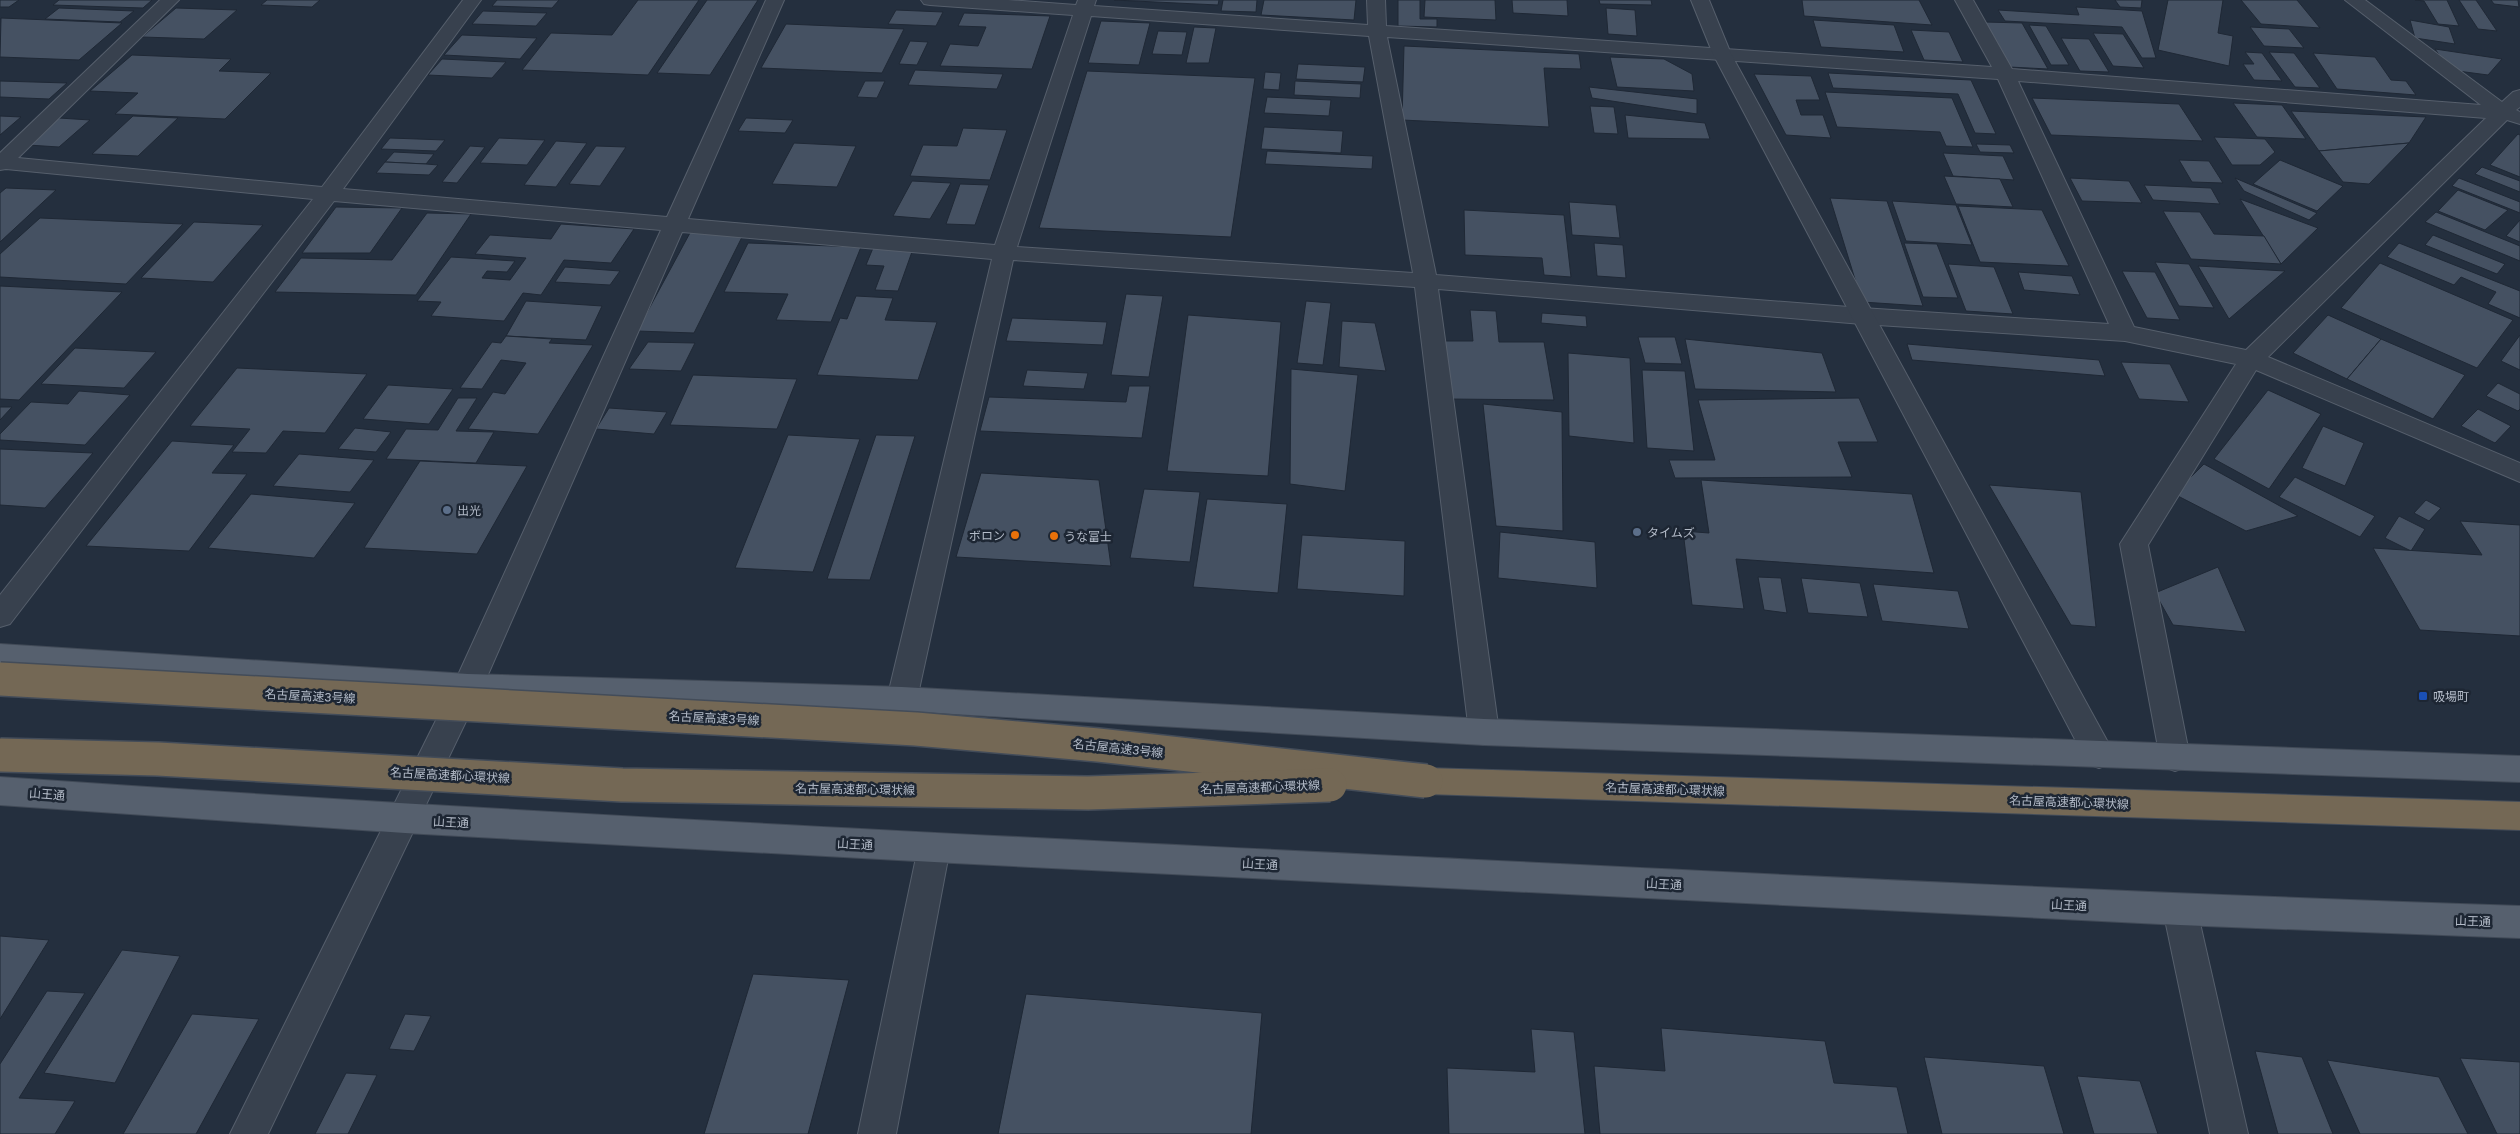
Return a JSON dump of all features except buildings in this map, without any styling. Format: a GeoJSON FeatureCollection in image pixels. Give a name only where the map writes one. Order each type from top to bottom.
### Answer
{"type":"FeatureCollection","features":[{"type":"Feature","properties":{"kind":"highway","name":"名古屋高速3号線"},"geometry":{"type":"LineString","coordinates":[[0,679],[916,729],[1098,746],[1426,782]]}},
{"type":"Feature","properties":{"kind":"highway","name":"名古屋高速都心環状線"},"geometry":{"type":"LineString","coordinates":[[0,755],[158,759],[622,785],[1088,793],[1426,782],[2520,816]]}},
{"type":"Feature","properties":{"kind":"main road"},"geometry":{"type":"LineString","coordinates":[[0,656],[468,686],[902,699],[1484,732],[2520,769]]}},
{"type":"Feature","properties":{"kind":"main road","name":"山王通"},"geometry":{"type":"LineString","coordinates":[[0,791],[405,819],[934,848],[2180,910],[2520,922]]}},
{"type":"Feature","properties":{"kind":"street"},"geometry":{"type":"LineString","coordinates":[[1,163],[170,0]]}},
{"type":"Feature","properties":{"kind":"street"},"geometry":{"type":"LineString","coordinates":[[0,616],[328,194],[472,0]]}},
{"type":"Feature","properties":{"kind":"street"},"geometry":{"type":"LineString","coordinates":[[249,1134],[405,819],[468,686],[774,0]]}},
{"type":"Feature","properties":{"kind":"street"},"geometry":{"type":"LineString","coordinates":[[930,0],[1086,5],[1377,31],[2515,109]]}},
{"type":"Feature","properties":{"kind":"street"},"geometry":{"type":"LineString","coordinates":[[1376,0],[1377,31],[1426,281],[1484,732]]}},
{"type":"Feature","properties":{"kind":"street"},"geometry":{"type":"LineString","coordinates":[[1700,0],[1722,54],[2099,755]]}},
{"type":"Feature","properties":{"kind":"street"},"geometry":{"type":"LineString","coordinates":[[1964,0],[2005,74],[2125,333]]}},
{"type":"Feature","properties":{"kind":"street"},"geometry":{"type":"LineString","coordinates":[[2354,0],[2515,109]]}},
{"type":"Feature","properties":{"kind":"street"},"geometry":{"type":"LineString","coordinates":[[902,699],[1004,253],[1086,5]]}},
{"type":"Feature","properties":{"kind":"street"},"geometry":{"type":"LineString","coordinates":[[2176,758],[2134,544],[2251,359],[2515,109]]}},
{"type":"Feature","properties":{"kind":"street"},"geometry":{"type":"LineString","coordinates":[[1,163],[328,194],[1004,253],[1426,281],[1862,316],[2125,333],[2251,359],[2520,473]]}},
{"type":"Feature","properties":{"kind":"street"},"geometry":{"type":"LineString","coordinates":[[876,1134],[934,848]]}},
{"type":"Feature","properties":{"kind":"street"},"geometry":{"type":"LineString","coordinates":[[2180,910],[2229,1134]]}},
{"type":"Feature","properties":{"kind":"place","name":"出光"},"geometry":{"type":"Point","coordinates":[447,510]}},
{"type":"Feature","properties":{"kind":"place","name":"タイムズ"},"geometry":{"type":"Point","coordinates":[1637,532]}},
{"type":"Feature","properties":{"kind":"place","name":"ボロン"},"geometry":{"type":"Point","coordinates":[1015,535]}},
{"type":"Feature","properties":{"kind":"place","name":"うな富士"},"geometry":{"type":"Point","coordinates":[1054,536]}},
{"type":"Feature","properties":{"kind":"place","name":"吸場町"},"geometry":{"type":"Point","coordinates":[2423,696]}}]}
